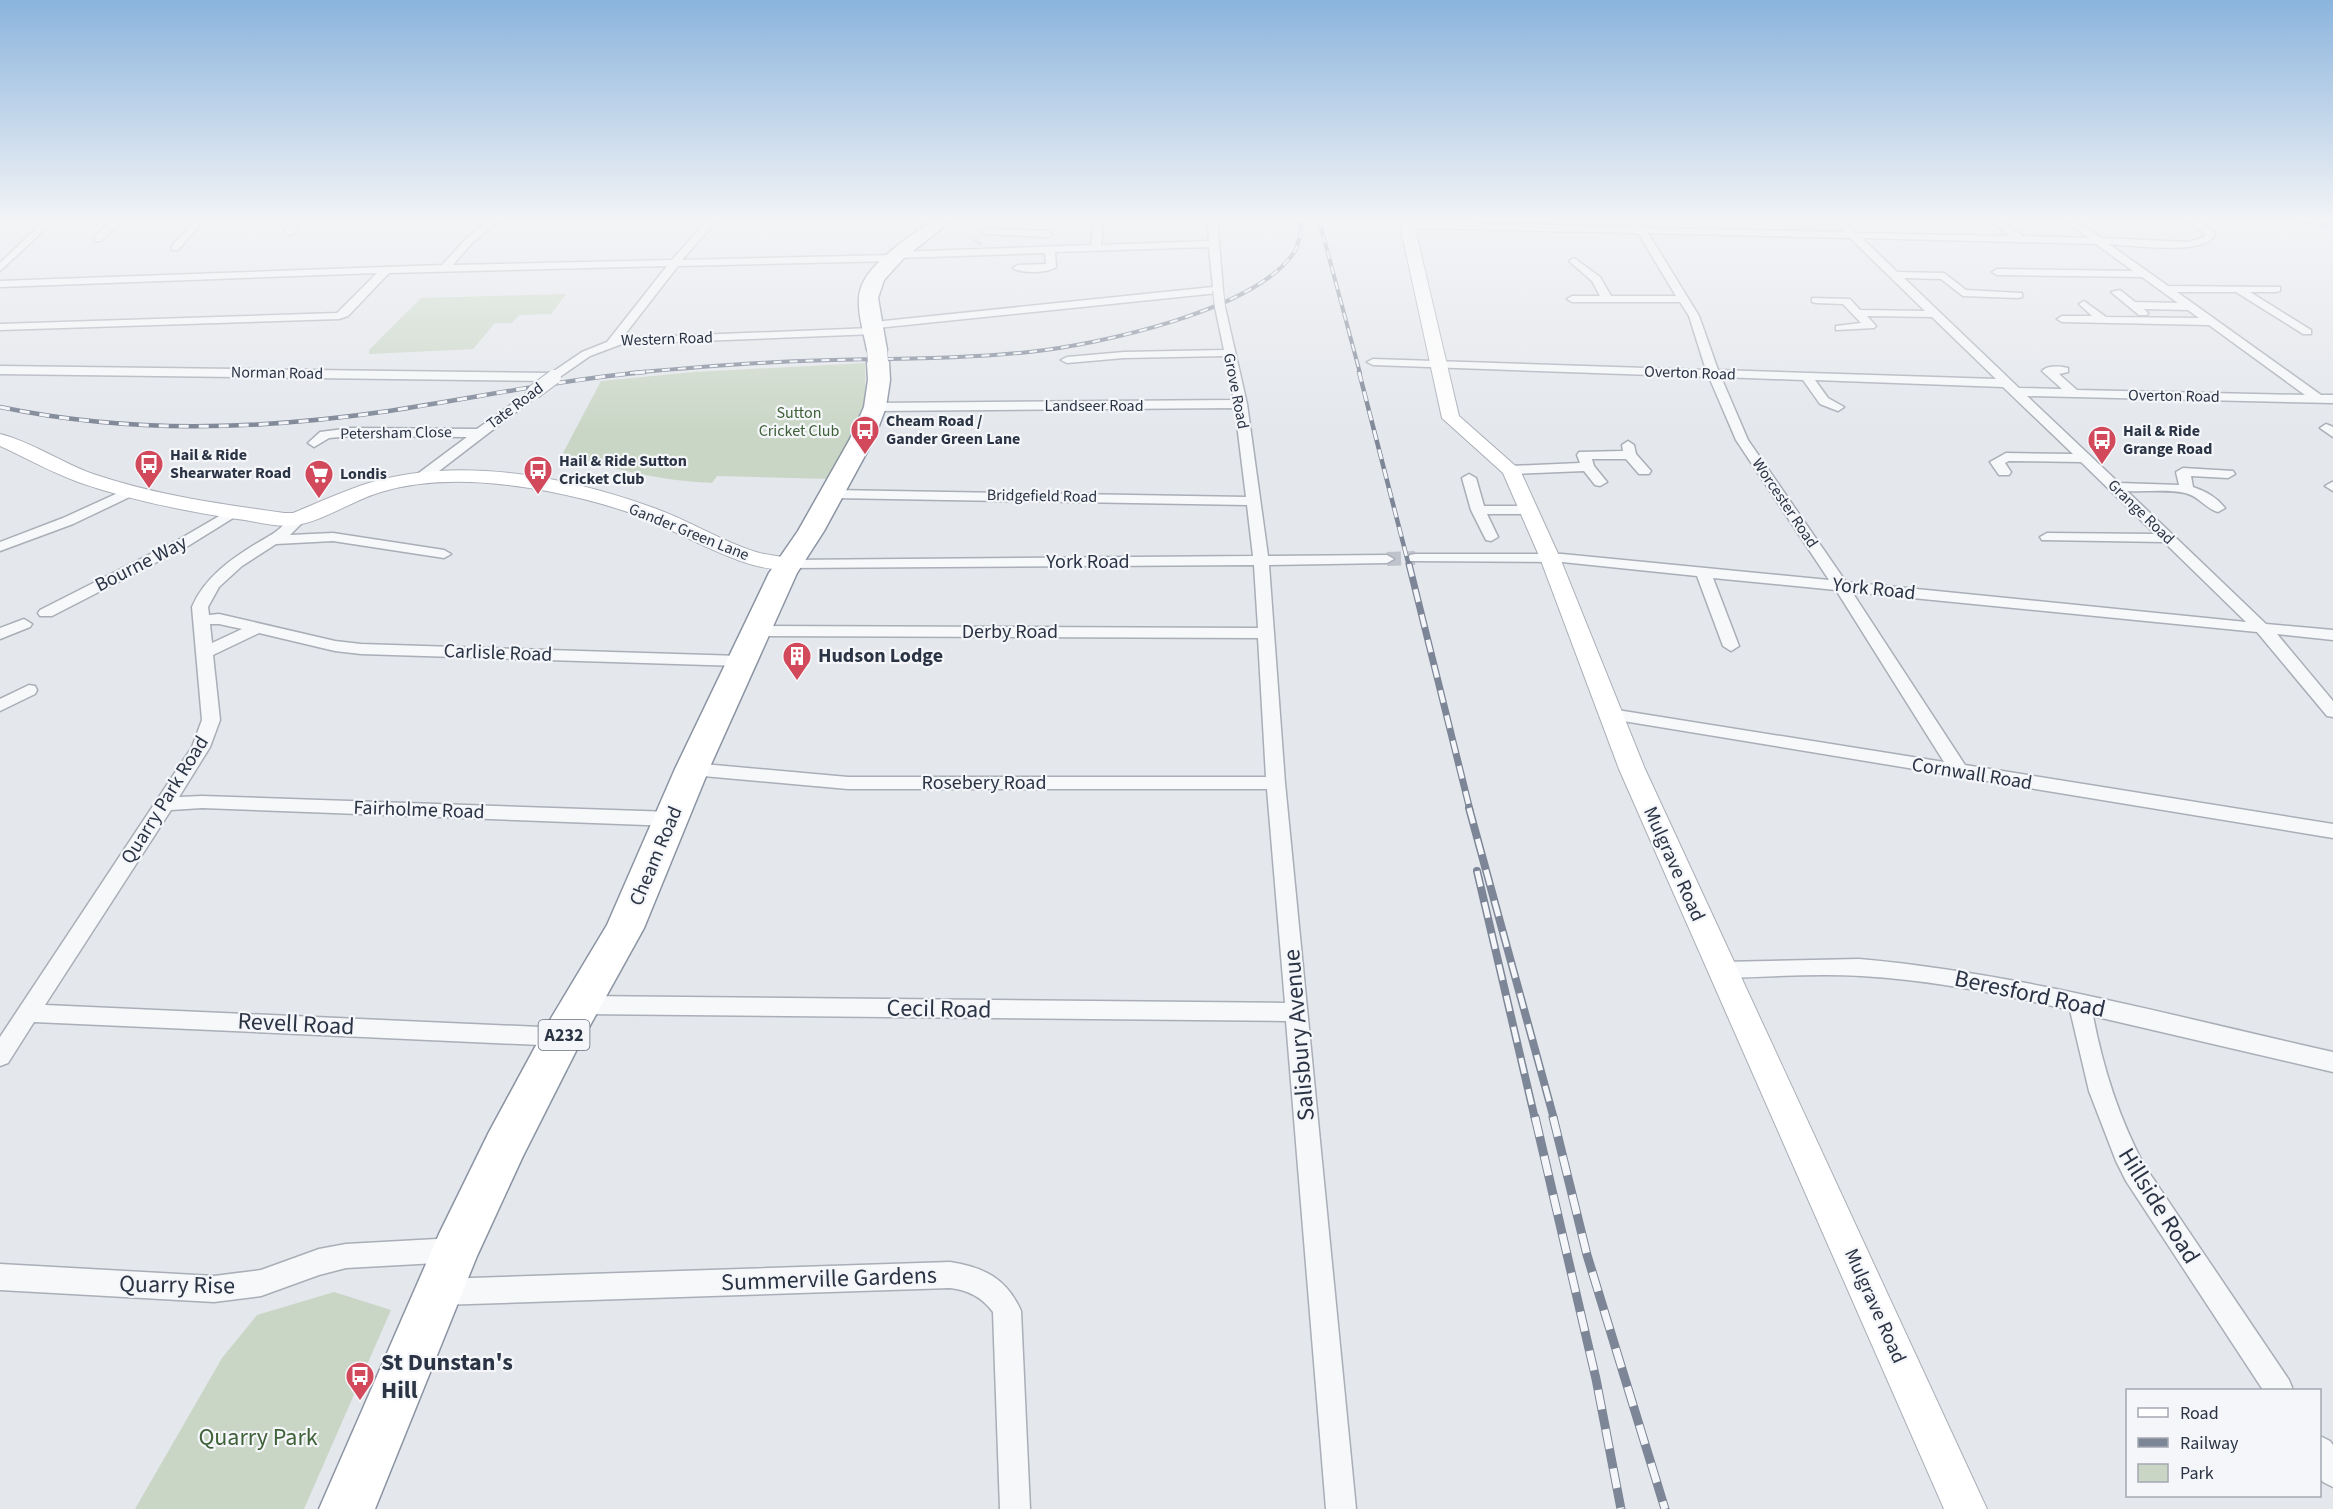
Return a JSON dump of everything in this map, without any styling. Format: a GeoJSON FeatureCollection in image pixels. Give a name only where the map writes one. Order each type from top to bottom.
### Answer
{"type":"FeatureCollection","features":[{"type":"Feature","properties":{"kind":"highway","name":"Cheam Road"},"geometry":{"type":"LineString","coordinates":[[347,1509],[456,1250],[505,1146],[625,928],[692,769],[748,646],[789,564],[833,494],[862,439],[875,407],[879,380],[876,342],[868,298],[870,290]]}},
{"type":"Feature","properties":{"kind":"street"},"geometry":{"type":"LineString","coordinates":[[0,327],[339,316],[367,290]]}},
{"type":"Feature","properties":{"kind":"street","name":"Western Road"},"geometry":{"type":"LineString","coordinates":[[613,342],[654,290]]}},
{"type":"Feature","properties":{"kind":"street","name":"Western Road"},"geometry":{"type":"LineString","coordinates":[[613,342],[876,342],[1215,290]]}},
{"type":"Feature","properties":{"kind":"street","name":"Grove Road"},"geometry":{"type":"LineString","coordinates":[[1218,290],[1228,352],[1241,404],[1261,561]]}},
{"type":"Feature","properties":{"kind":"street","name":"Mulgrave Road"},"geometry":{"type":"LineString","coordinates":[[1422,290],[1451,418],[1511,470],[1550,558],[1632,769],[1966,1509]]}},
{"type":"Feature","properties":{"kind":"street"},"geometry":{"type":"LineString","coordinates":[[1602,290],[1607,299]]}},
{"type":"Feature","properties":{"kind":"street","name":"Worcester Road"},"geometry":{"type":"LineString","coordinates":[[1679,290],[1694,316],[1705,353],[1742,440],[1841,585],[1960,772]]}},
{"type":"Feature","properties":{"kind":"street","name":"Grange Road"},"geometry":{"type":"LineString","coordinates":[[1910,290],[2261,628],[2333,712]]}},
{"type":"Feature","properties":{"kind":"street"},"geometry":{"type":"LineString","coordinates":[[1959,290],[1963,294],[2018,295]]}},
{"type":"Feature","properties":{"kind":"street"},"geometry":{"type":"LineString","coordinates":[[2170,290],[2319,399]]}},
{"type":"Feature","properties":{"kind":"street"},"geometry":{"type":"LineString","coordinates":[[2240,290],[2307,332]]}},
{"type":"Feature","properties":{"kind":"street"},"geometry":{"type":"LineString","coordinates":[[2116,292],[2147,315]]}},
{"type":"Feature","properties":{"kind":"street"},"geometry":{"type":"LineString","coordinates":[[1572,299],[1684,299]]}},
{"type":"Feature","properties":{"kind":"street"},"geometry":{"type":"LineString","coordinates":[[1816,300],[1846,301],[1870,327],[1840,328]]}},
{"type":"Feature","properties":{"kind":"street"},"geometry":{"type":"LineString","coordinates":[[2084,304],[2103,320]]}},
{"type":"Feature","properties":{"kind":"street"},"geometry":{"type":"LineString","coordinates":[[2133,305],[2193,307]]}},
{"type":"Feature","properties":{"kind":"street"},"geometry":{"type":"LineString","coordinates":[[1858,313],[1935,314]]}},
{"type":"Feature","properties":{"kind":"street"},"geometry":{"type":"LineString","coordinates":[[2062,319],[2213,322]]}},
{"type":"Feature","properties":{"kind":"street","name":"Tate Road"},"geometry":{"type":"LineString","coordinates":[[421,478],[586,354],[613,342]]}},
{"type":"Feature","properties":{"kind":"street"},"geometry":{"type":"LineString","coordinates":[[1067,360],[1124,355],[1228,352]]}},
{"type":"Feature","properties":{"kind":"street","name":"Overton Road"},"geometry":{"type":"LineString","coordinates":[[1373,362],[1807,377],[2011,387],[2074,393],[2333,399]]}},
{"type":"Feature","properties":{"kind":"street","name":"Norman Road"},"geometry":{"type":"LineString","coordinates":[[0,370],[554,377]]}},
{"type":"Feature","properties":{"kind":"street"},"geometry":{"type":"LineString","coordinates":[[2064,370],[2048,370],[2074,393]]}},
{"type":"Feature","properties":{"kind":"street"},"geometry":{"type":"LineString","coordinates":[[1807,377],[1824,401],[1838,407]]}},
{"type":"Feature","properties":{"kind":"street","name":"Landseer Road"},"geometry":{"type":"LineString","coordinates":[[875,407],[1241,404]]}},
{"type":"Feature","properties":{"kind":"street","name":"Petersham Close"},"geometry":{"type":"LineString","coordinates":[[315,443],[325,435],[352,432],[480,433]]}},
{"type":"Feature","properties":{"kind":"street","name":"Gander Green Lane"},"geometry":{"type":"LineString","coordinates":[[0,439],[83,477],[171,502],[295,519],[376,487],[421,478],[498,479],[588,496],[654,515],[748,556],[789,564]]}},
{"type":"Feature","properties":{"kind":"street"},"geometry":{"type":"LineString","coordinates":[[1511,470],[1584,455],[1629,450],[1644,471]]}},
{"type":"Feature","properties":{"kind":"street"},"geometry":{"type":"LineString","coordinates":[[1584,455],[1600,482]]}},
{"type":"Feature","properties":{"kind":"street"},"geometry":{"type":"LineString","coordinates":[[2004,472],[1997,462],[2006,456],[2084,458]]}},
{"type":"Feature","properties":{"kind":"street"},"geometry":{"type":"LineString","coordinates":[[2187,489],[2183,472],[2228,474]]}},
{"type":"Feature","properties":{"kind":"street"},"geometry":{"type":"LineString","coordinates":[[1469,478],[1478,510],[1491,537]]}},
{"type":"Feature","properties":{"kind":"street"},"geometry":{"type":"LineString","coordinates":[[2115,487],[2187,489],[2205,496],[2218,508]]}},
{"type":"Feature","properties":{"kind":"street"},"geometry":{"type":"LineString","coordinates":[[0,547],[68,520],[131,491]]}},
{"type":"Feature","properties":{"kind":"street","name":"Bridgefield Road"},"geometry":{"type":"LineString","coordinates":[[833,494],[1252,501]]}},
{"type":"Feature","properties":{"kind":"street"},"geometry":{"type":"LineString","coordinates":[[1478,510],[1529,510]]}},
{"type":"Feature","properties":{"kind":"street","name":"Bourne Way"},"geometry":{"type":"LineString","coordinates":[[46,613],[183,543],[233,512]]}},
{"type":"Feature","properties":{"kind":"street","name":"Quarry Park Road"},"geometry":{"type":"LineString","coordinates":[[0,1056],[166,804],[208,734],[211,720],[200,607],[208,589],[220,577],[274,540],[295,523],[295,519]]}},
{"type":"Feature","properties":{"kind":"street"},"geometry":{"type":"LineString","coordinates":[[274,540],[333,537],[444,554]]}},
{"type":"Feature","properties":{"kind":"street"},"geometry":{"type":"LineString","coordinates":[[2047,537],[2168,538]]}},
{"type":"Feature","properties":{"kind":"street","name":"York Road"},"geometry":{"type":"LineString","coordinates":[[1415,558],[1550,558],[2333,635]]}},
{"type":"Feature","properties":{"kind":"street","name":"York Road"},"geometry":{"type":"LineString","coordinates":[[789,564],[1387,559]]}},
{"type":"Feature","properties":{"kind":"street","name":"Salisbury Avenue"},"geometry":{"type":"LineString","coordinates":[[1261,561],[1276,783],[1341,1509]]}},
{"type":"Feature","properties":{"kind":"street"},"geometry":{"type":"LineString","coordinates":[[1704,574],[1731,646]]}},
{"type":"Feature","properties":{"kind":"street","name":"Carlisle Road"},"geometry":{"type":"LineString","coordinates":[[202,620],[219,619],[354,649],[748,646]]}},
{"type":"Feature","properties":{"kind":"street"},"geometry":{"type":"LineString","coordinates":[[0,634],[24,624]]}},
{"type":"Feature","properties":{"kind":"street"},"geometry":{"type":"LineString","coordinates":[[206,652],[257,628]]}},
{"type":"Feature","properties":{"kind":"street","name":"Derby Road"},"geometry":{"type":"LineString","coordinates":[[748,646],[1265,633]]}},
{"type":"Feature","properties":{"kind":"street"},"geometry":{"type":"LineString","coordinates":[[0,706],[29,690]]}},
{"type":"Feature","properties":{"kind":"street","name":"Cornwall Road"},"geometry":{"type":"LineString","coordinates":[[1611,714],[2333,831]]}},
{"type":"Feature","properties":{"kind":"street","name":"Rosebery Road"},"geometry":{"type":"LineString","coordinates":[[692,769],[859,783],[1276,783]]}},
{"type":"Feature","properties":{"kind":"street","name":"Fairholme Road"},"geometry":{"type":"LineString","coordinates":[[166,804],[202,802],[672,819]]}},
{"type":"Feature","properties":{"kind":"street","name":"Beresford Road"},"geometry":{"type":"LineString","coordinates":[[1723,970],[1859,967],[1959,978],[2333,1062]]}},
{"type":"Feature","properties":{"kind":"street","name":"Hillside Road"},"geometry":{"type":"LineString","coordinates":[[2080,1004],[2107,1112],[2118,1142],[2135,1173],[2278,1389]]}},
{"type":"Feature","properties":{"kind":"street","name":"Revell Road"},"geometry":{"type":"LineString","coordinates":[[30,1012],[572,1021]]}},
{"type":"Feature","properties":{"kind":"street","name":"Cecil Road"},"geometry":{"type":"LineString","coordinates":[[572,1021],[1297,1012]]}},
{"type":"Feature","properties":{"kind":"street","name":"Quarry Rise"},"geometry":{"type":"LineString","coordinates":[[0,1277],[214,1289],[261,1283],[319,1262],[346,1256],[456,1250]]}},
{"type":"Feature","properties":{"kind":"street","name":"Summerville Gardens"},"geometry":{"type":"LineString","coordinates":[[439,1292],[938,1275],[967,1278],[990,1290],[1007,1311],[1015,1509]]}},
{"type":"Feature","properties":{"kind":"street"},"geometry":{"type":"LineString","coordinates":[[2321,1454],[2333,1472]]}},
{"type":"Feature","properties":{"kind":"green space"},"geometry":{"type":"Polygon","coordinates":[[[566,294],[551,314],[519,315],[512,323],[495,323],[473,349],[369,354],[369,350],[421,298],[566,294]]]}},
{"type":"Feature","properties":{"kind":"green space","name":"Sutton Cricket Club"},"geometry":{"type":"Polygon","coordinates":[[[865,363],[866,402],[850,448],[830,479],[717,476],[712,483],[693,482],[636,473],[563,453],[601,381],[694,372],[865,363]]]}},
{"type":"Feature","properties":{"kind":"green space","name":"Quarry Park"},"geometry":{"type":"Polygon","coordinates":[[[334,1292],[391,1310],[304,1509],[135,1509],[222,1358],[257,1315],[334,1292]]]}},
{"type":"Feature","properties":{"kind":"tunnel"},"geometry":{"type":"LineString","coordinates":[[1387,559],[1415,558]]}},
{"type":"Feature","properties":{"kind":"railway"},"geometry":{"type":"LineString","coordinates":[[630,373],[780,362],[944,358],[1029,352],[1133,333],[1212,307],[1248,290]]}},
{"type":"Feature","properties":{"kind":"railway"},"geometry":{"type":"LineString","coordinates":[[1338,290],[1360,373]]}},
{"type":"Feature","properties":{"kind":"railway"},"geometry":{"type":"LineString","coordinates":[[0,407],[97,422],[194,426],[243,425],[389,411],[549,384],[645,372]]}},
{"type":"Feature","properties":{"kind":"railway"},"geometry":{"type":"LineString","coordinates":[[1359,372],[1409,566]]}},
{"type":"Feature","properties":{"kind":"railway"},"geometry":{"type":"LineString","coordinates":[[1409,564],[1470,810]]}},
{"type":"Feature","properties":{"kind":"railway"},"geometry":{"type":"LineString","coordinates":[[1469,808],[1554,1119]]}},
{"type":"Feature","properties":{"kind":"railway"},"geometry":{"type":"LineString","coordinates":[[1477,871],[1535,1119]]}},
{"type":"Feature","properties":{"kind":"railway"},"geometry":{"type":"LineString","coordinates":[[1535,1117],[1596,1379],[1621,1509]]}},
{"type":"Feature","properties":{"kind":"railway"},"geometry":{"type":"LineString","coordinates":[[1553,1117],[1587,1255],[1665,1509]]}},
{"type":"Feature","properties":{"kind":"place","name":"Cheam Road / Gander Green Lane"},"geometry":{"type":"Point","coordinates":[865,456]}},
{"type":"Feature","properties":{"kind":"place","name":"Hail & Ride Grange Road"},"geometry":{"type":"Point","coordinates":[2102,466]}},
{"type":"Feature","properties":{"kind":"place","name":"Hail & Ride Shearwater Road"},"geometry":{"type":"Point","coordinates":[149,490]}},
{"type":"Feature","properties":{"kind":"place","name":"Hail & Ride Sutton Cricket Club"},"geometry":{"type":"Point","coordinates":[538,496]}},
{"type":"Feature","properties":{"kind":"place","name":"Londis"},"geometry":{"type":"Point","coordinates":[319,500]}},
{"type":"Feature","properties":{"kind":"place","name":"Hudson Lodge"},"geometry":{"type":"Point","coordinates":[797,682]}},
{"type":"Feature","properties":{"kind":"place","name":"St Dunstan's Hill"},"geometry":{"type":"Point","coordinates":[360,1402]}}]}
